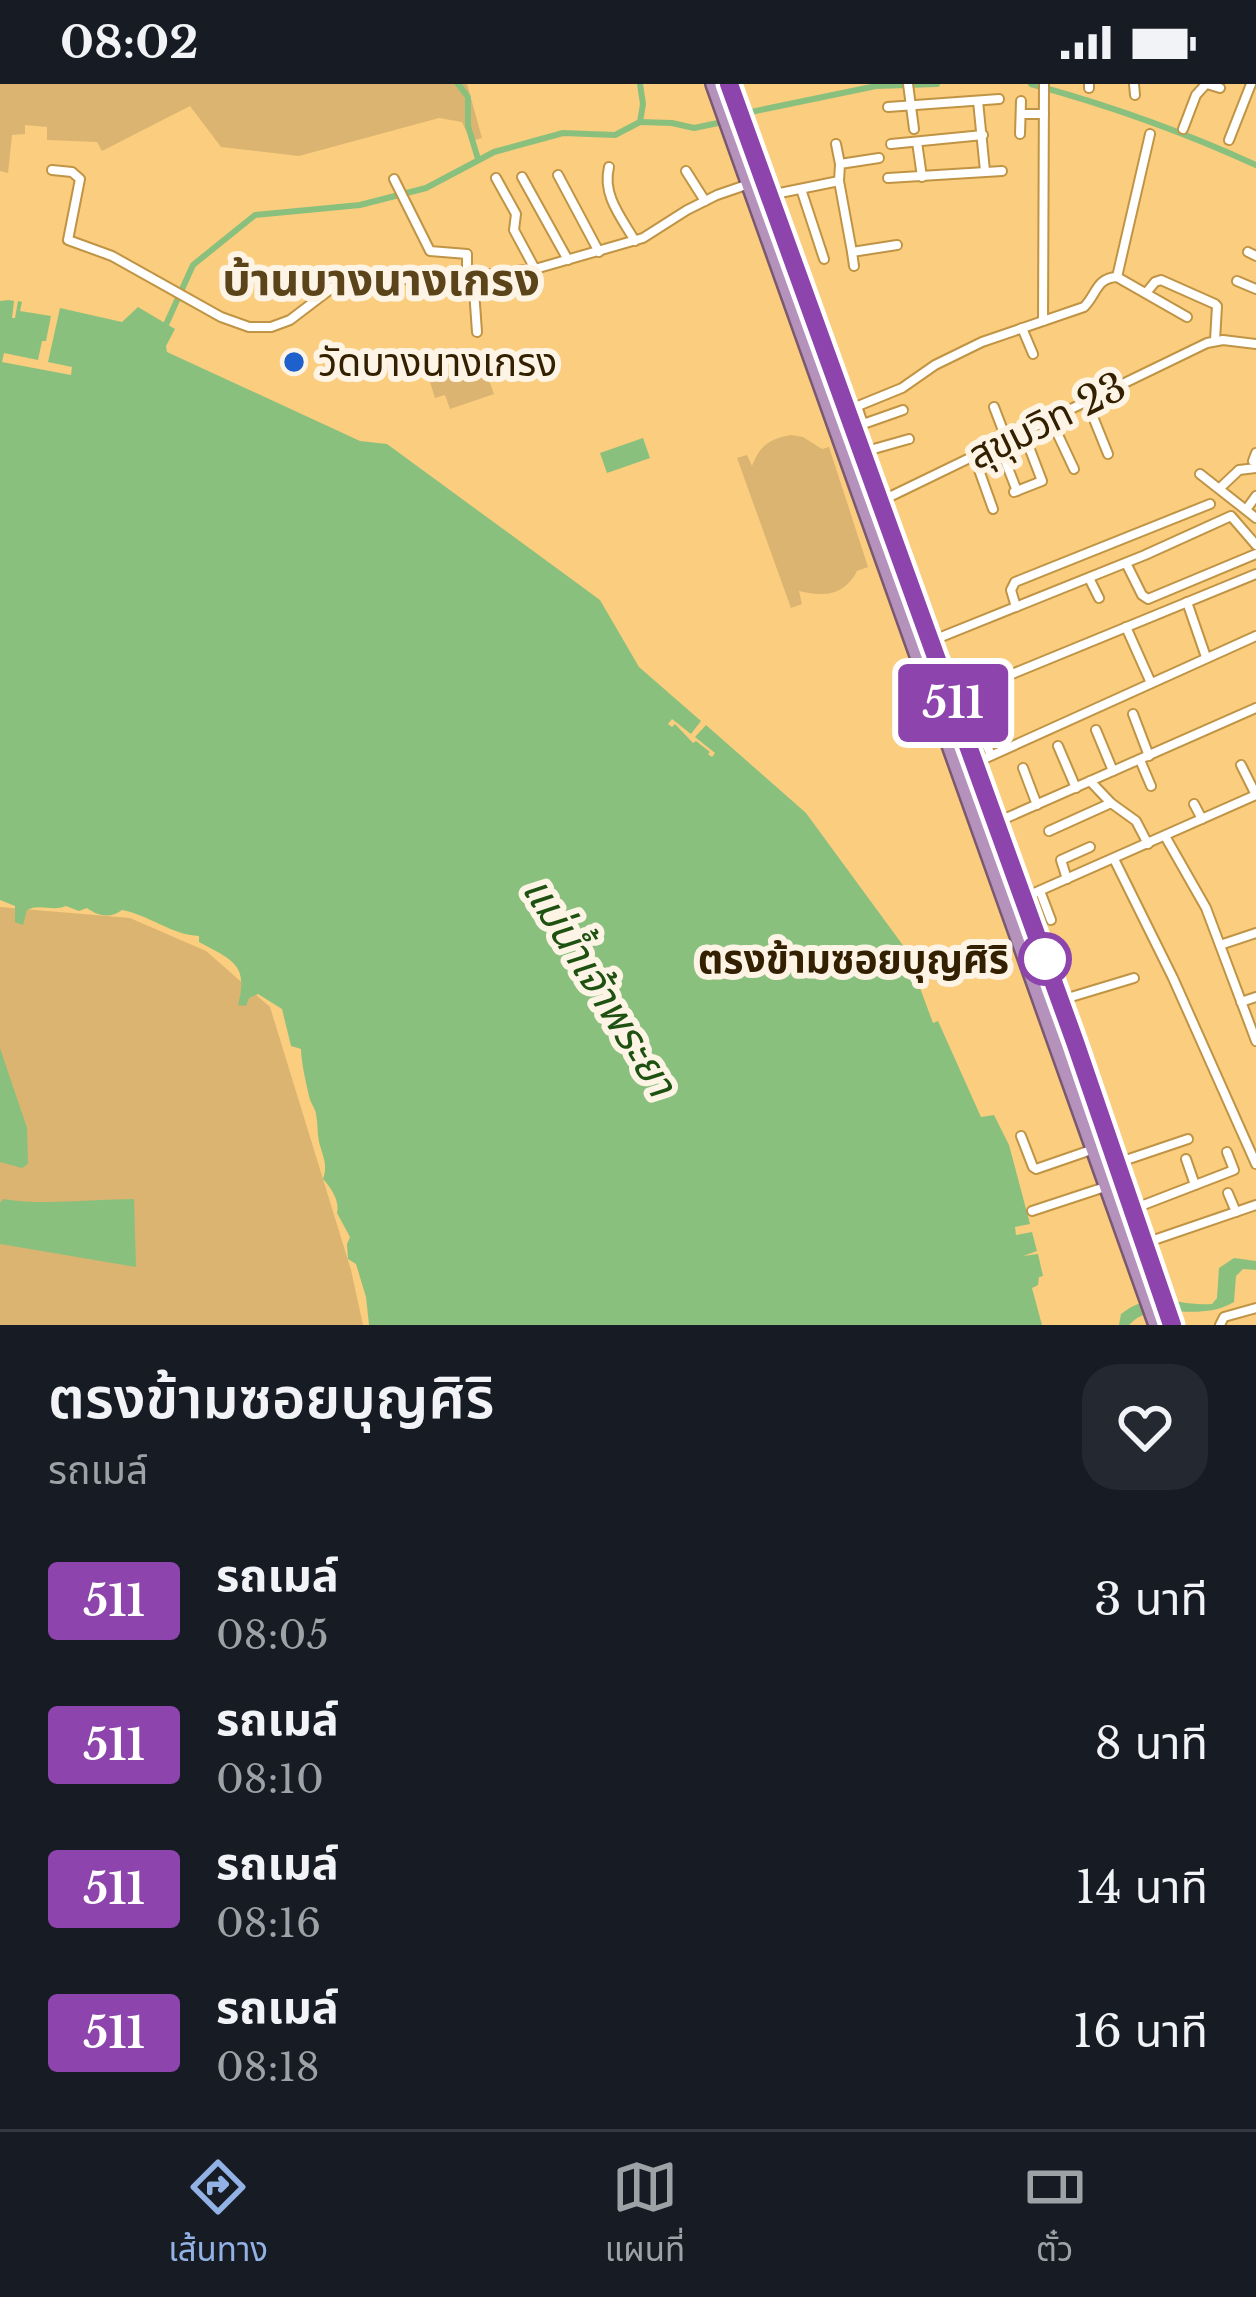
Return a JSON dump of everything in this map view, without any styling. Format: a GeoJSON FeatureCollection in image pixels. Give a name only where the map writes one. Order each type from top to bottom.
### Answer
{"type":"FeatureCollection","features":[{"type":"Feature","properties":{"kind":"highway"},"geometry":{"type":"LineString","coordinates":[[714,84],[1085,1097],[1116,1163],[1143,1244],[1157,1325]]}},
{"type":"Feature","properties":{"kind":"highway"},"geometry":{"type":"LineString","coordinates":[[729,84],[851,408],[861,452],[929,641],[937,683],[970,727],[974,763],[1060,1001],[1095,1149],[1172,1325]]}},
{"type":"Feature","properties":{"kind":"street"},"geometry":{"type":"LineString","coordinates":[[908,84],[914,128]]}},
{"type":"Feature","properties":{"kind":"street"},"geometry":{"type":"LineString","coordinates":[[1043,320],[1044,84]]}},
{"type":"Feature","properties":{"kind":"street"},"geometry":{"type":"LineString","coordinates":[[1183,129],[1196,95],[1206,84],[1220,88]]}},
{"type":"Feature","properties":{"kind":"street"},"geometry":{"type":"LineString","coordinates":[[1229,140],[1251,84]]}},
{"type":"Feature","properties":{"kind":"street"},"geometry":{"type":"LineString","coordinates":[[888,107],[1000,99]]}},
{"type":"Feature","properties":{"kind":"street"},"geometry":{"type":"LineString","coordinates":[[978,100],[985,171]]}},
{"type":"Feature","properties":{"kind":"street"},"geometry":{"type":"LineString","coordinates":[[1020,134],[1021,101]]}},
{"type":"Feature","properties":{"kind":"street"},"geometry":{"type":"LineString","coordinates":[[1021,114],[1044,114]]}},
{"type":"Feature","properties":{"kind":"street"},"geometry":{"type":"LineString","coordinates":[[1118,277],[1150,134]]}},
{"type":"Feature","properties":{"kind":"street"},"geometry":{"type":"LineString","coordinates":[[891,144],[983,135]]}},
{"type":"Feature","properties":{"kind":"street"},"geometry":{"type":"LineString","coordinates":[[917,142],[922,177]]}},
{"type":"Feature","properties":{"kind":"street"},"geometry":{"type":"LineString","coordinates":[[836,144],[854,266]]}},
{"type":"Feature","properties":{"kind":"street"},"geometry":{"type":"LineString","coordinates":[[840,164],[879,158]]}},
{"type":"Feature","properties":{"kind":"street"},"geometry":{"type":"LineString","coordinates":[[609,167],[607,191],[635,241]]}},
{"type":"Feature","properties":{"kind":"street"},"geometry":{"type":"LineString","coordinates":[[52,170],[73,172],[80,179],[68,240],[112,256],[221,317],[260,328],[290,320],[345,282],[535,269],[599,252],[655,233],[687,209],[750,184]]}},
{"type":"Feature","properties":{"kind":"street"},"geometry":{"type":"LineString","coordinates":[[686,171],[705,201]]}},
{"type":"Feature","properties":{"kind":"street"},"geometry":{"type":"LineString","coordinates":[[888,178],[1002,171]]}},
{"type":"Feature","properties":{"kind":"street"},"geometry":{"type":"LineString","coordinates":[[558,175],[599,252]]}},
{"type":"Feature","properties":{"kind":"street"},"geometry":{"type":"LineString","coordinates":[[522,176],[568,260]]}},
{"type":"Feature","properties":{"kind":"street"},"geometry":{"type":"LineString","coordinates":[[496,178],[513,206],[514,230],[535,269]]}},
{"type":"Feature","properties":{"kind":"street"},"geometry":{"type":"LineString","coordinates":[[395,180],[431,253],[467,255],[477,332]]}},
{"type":"Feature","properties":{"kind":"street"},"geometry":{"type":"LineString","coordinates":[[769,195],[839,182]]}},
{"type":"Feature","properties":{"kind":"street"},"geometry":{"type":"LineString","coordinates":[[801,189],[824,259]]}},
{"type":"Feature","properties":{"kind":"street"},"geometry":{"type":"LineString","coordinates":[[852,252],[897,245]]}},
{"type":"Feature","properties":{"kind":"street"},"geometry":{"type":"LineString","coordinates":[[903,410],[866,423],[851,408],[902,388],[982,342],[1084,307],[1098,283],[1110,277],[1118,277],[1187,317]]}},
{"type":"Feature","properties":{"kind":"street"},"geometry":{"type":"LineString","coordinates":[[1146,293],[1155,282],[1169,281],[1217,306],[1215,340],[1256,344]]}},
{"type":"Feature","properties":{"kind":"street"},"geometry":{"type":"LineString","coordinates":[[1237,281],[1256,289]]}},
{"type":"Feature","properties":{"kind":"street"},"geometry":{"type":"LineString","coordinates":[[1022,328],[1033,354]]}},
{"type":"Feature","properties":{"kind":"street","name":"สุขุมวิท 23"},"geometry":{"type":"LineString","coordinates":[[879,501],[1215,340]]}},
{"type":"Feature","properties":{"kind":"street"},"geometry":{"type":"LineString","coordinates":[[1087,402],[1108,454]]}},
{"type":"Feature","properties":{"kind":"street"},"geometry":{"type":"LineString","coordinates":[[994,407],[1015,492],[1042,482],[1024,433]]}},
{"type":"Feature","properties":{"kind":"street"},"geometry":{"type":"LineString","coordinates":[[1051,420],[1073,470]]}},
{"type":"Feature","properties":{"kind":"street"},"geometry":{"type":"LineString","coordinates":[[861,452],[909,439]]}},
{"type":"Feature","properties":{"kind":"street"},"geometry":{"type":"LineString","coordinates":[[974,456],[993,509]]}},
{"type":"Feature","properties":{"kind":"street"},"geometry":{"type":"LineString","coordinates":[[1220,488],[1255,461]]}},
{"type":"Feature","properties":{"kind":"street"},"geometry":{"type":"LineString","coordinates":[[1200,474],[1256,518]]}},
{"type":"Feature","properties":{"kind":"street"},"geometry":{"type":"LineString","coordinates":[[1248,507],[1256,496]]}},
{"type":"Feature","properties":{"kind":"street"},"geometry":{"type":"LineString","coordinates":[[1016,608],[1011,590],[1015,583],[1210,504]]}},
{"type":"Feature","properties":{"kind":"street"},"geometry":{"type":"LineString","coordinates":[[929,641],[1231,517],[1256,549],[1148,599],[1126,563]]}},
{"type":"Feature","properties":{"kind":"street"},"geometry":{"type":"LineString","coordinates":[[991,755],[970,727],[968,702],[973,690],[1256,574]]}},
{"type":"Feature","properties":{"kind":"street"},"geometry":{"type":"LineString","coordinates":[[1090,578],[1099,598]]}},
{"type":"Feature","properties":{"kind":"street"},"geometry":{"type":"LineString","coordinates":[[1187,602],[1207,658]]}},
{"type":"Feature","properties":{"kind":"street"},"geometry":{"type":"LineString","coordinates":[[1126,627],[1151,683]]}},
{"type":"Feature","properties":{"kind":"street"},"geometry":{"type":"LineString","coordinates":[[974,763],[1256,636]]}},
{"type":"Feature","properties":{"kind":"street"},"geometry":{"type":"LineString","coordinates":[[995,823],[1256,709]]}},
{"type":"Feature","properties":{"kind":"street"},"geometry":{"type":"LineString","coordinates":[[1133,714],[1151,786]]}},
{"type":"Feature","properties":{"kind":"street"},"geometry":{"type":"LineString","coordinates":[[1096,730],[1113,771]]}},
{"type":"Feature","properties":{"kind":"street"},"geometry":{"type":"LineString","coordinates":[[1058,746],[1076,788]]}},
{"type":"Feature","properties":{"kind":"street"},"geometry":{"type":"LineString","coordinates":[[1023,898],[1256,795],[1241,765]]}},
{"type":"Feature","properties":{"kind":"street"},"geometry":{"type":"LineString","coordinates":[[1024,768],[1037,805]]}},
{"type":"Feature","properties":{"kind":"street"},"geometry":{"type":"LineString","coordinates":[[1090,782],[1136,821],[1148,844]]}},
{"type":"Feature","properties":{"kind":"street"},"geometry":{"type":"LineString","coordinates":[[1049,831],[1111,803]]}},
{"type":"Feature","properties":{"kind":"street"},"geometry":{"type":"LineString","coordinates":[[1194,803],[1202,819]]}},
{"type":"Feature","properties":{"kind":"street"},"geometry":{"type":"LineString","coordinates":[[1165,836],[1206,908],[1256,1041]]}},
{"type":"Feature","properties":{"kind":"street"},"geometry":{"type":"LineString","coordinates":[[1067,879],[1061,860],[1090,847]]}},
{"type":"Feature","properties":{"kind":"street"},"geometry":{"type":"LineString","coordinates":[[1114,859],[1174,978],[1256,1164]]}},
{"type":"Feature","properties":{"kind":"street"},"geometry":{"type":"LineString","coordinates":[[1040,891],[1051,920]]}},
{"type":"Feature","properties":{"kind":"street"},"geometry":{"type":"LineString","coordinates":[[1220,945],[1256,933]]}},
{"type":"Feature","properties":{"kind":"street"},"geometry":{"type":"LineString","coordinates":[[1060,1001],[1134,977]]}},
{"type":"Feature","properties":{"kind":"street"},"geometry":{"type":"LineString","coordinates":[[1241,1002],[1256,997]]}},
{"type":"Feature","properties":{"kind":"street"},"geometry":{"type":"LineString","coordinates":[[1021,1136],[1036,1168],[1095,1149]]}},
{"type":"Feature","properties":{"kind":"street"},"geometry":{"type":"LineString","coordinates":[[1116,1163],[1188,1139]]}},
{"type":"Feature","properties":{"kind":"street"},"geometry":{"type":"LineString","coordinates":[[1132,1209],[1234,1170],[1226,1151]]}},
{"type":"Feature","properties":{"kind":"street"},"geometry":{"type":"LineString","coordinates":[[1186,1159],[1195,1185]]}},
{"type":"Feature","properties":{"kind":"street"},"geometry":{"type":"LineString","coordinates":[[1032,1211],[1109,1186]]}},
{"type":"Feature","properties":{"kind":"street"},"geometry":{"type":"LineString","coordinates":[[1228,1192],[1236,1213]]}},
{"type":"Feature","properties":{"kind":"street"},"geometry":{"type":"LineString","coordinates":[[1143,1244],[1254,1206],[1256,1222]]}},
{"type":"Feature","properties":{"kind":"street"},"geometry":{"type":"LineString","coordinates":[[1220,1325],[1224,1317],[1256,1308]]}},
{"type":"Feature","properties":{"kind":"shaded area"},"geometry":{"type":"Polygon","coordinates":[[[0,84],[467,84],[482,138],[471,141],[462,122],[439,118],[299,156],[221,147],[190,106],[102,151],[97,142],[47,140],[47,127],[25,125],[25,134],[12,135],[8,173],[0,171],[0,84]]]}},
{"type":"Feature","properties":{"kind":"shaded area"},"geometry":{"type":"Polygon","coordinates":[[[483,364],[494,394],[450,409],[445,395],[435,398],[430,382],[483,364]]]}},
{"type":"Feature","properties":{"kind":"shaded area"},"geometry":{"type":"Polygon","coordinates":[[[791,435],[822,449],[829,447],[868,567],[832,593],[799,591],[802,604],[791,608],[737,458],[747,455],[752,466],[767,444],[791,435]]]}},
{"type":"Feature","properties":{"kind":"shaded area"},"geometry":{"type":"Polygon","coordinates":[[[0,907],[130,918],[206,951],[270,1007],[351,1270],[363,1325],[0,1325],[0,907]]]}},
{"type":"Feature","properties":{"kind":"water","name":"แม่น้ำเจ้าพระยา"},"geometry":{"type":"Polygon","coordinates":[[[0,301],[14,301],[12,318],[18,301],[22,302],[20,311],[51,316],[38,360],[4,353],[2,362],[71,375],[72,367],[48,362],[60,308],[122,322],[138,307],[175,329],[167,352],[360,441],[387,444],[600,600],[639,667],[701,721],[691,734],[672,719],[668,724],[675,724],[712,757],[715,753],[695,737],[706,725],[806,813],[913,959],[933,1023],[938,1021],[981,1117],[994,1115],[1009,1145],[1030,1224],[1015,1227],[1016,1235],[1032,1232],[1037,1251],[1023,1256],[1038,1254],[1043,1276],[1032,1288],[1042,1325],[369,1325],[356,1264],[348,1259],[350,1237],[323,1179],[324,1160],[301,1049],[291,1046],[282,1009],[258,994],[246,1006],[238,1005],[239,972],[229,959],[199,942],[199,936],[122,910],[104,915],[66,906],[27,910],[23,925],[15,922],[15,906],[0,900],[0,301]]]}},
{"type":"Feature","properties":{"kind":"water"},"geometry":{"type":"Polygon","coordinates":[[[643,438],[650,458],[607,473],[600,453],[643,438]]]}},
{"type":"Feature","properties":{"kind":"water"},"geometry":{"type":"Polygon","coordinates":[[[0,1048],[27,1128],[28,1164],[22,1168],[0,1162],[0,1048]]]}},
{"type":"Feature","properties":{"kind":"water"},"geometry":{"type":"Polygon","coordinates":[[[3,1199],[134,1199],[136,1267],[0,1244],[3,1199]]]}},
{"type":"Feature","properties":{"kind":"water"},"geometry":{"type":"Polygon","coordinates":[[[1234,1258],[1256,1261],[1256,1270],[1243,1269],[1236,1276],[1234,1302],[1205,1311],[1151,1312],[1129,1325],[1119,1325],[1121,1314],[1144,1302],[1212,1304],[1217,1298],[1219,1268],[1234,1258]]]}},
{"type":"Feature","properties":{"kind":"waterway"},"geometry":{"type":"LineString","coordinates":[[458,84],[468,97],[468,126],[478,159]]}},
{"type":"Feature","properties":{"kind":"waterway"},"geometry":{"type":"LineString","coordinates":[[164,329],[193,265],[255,215],[360,205],[426,188],[494,152],[563,133],[615,135],[640,122],[640,84]]}},
{"type":"Feature","properties":{"kind":"waterway"},"geometry":{"type":"LineString","coordinates":[[746,113],[876,86],[937,84]]}},
{"type":"Feature","properties":{"kind":"waterway"},"geometry":{"type":"LineString","coordinates":[[1031,84],[1145,120],[1256,165]]}},
{"type":"Feature","properties":{"kind":"waterway"},"geometry":{"type":"LineString","coordinates":[[640,122],[694,128],[718,123]]}},
{"type":"Feature","properties":{"kind":"railway"},"geometry":{"type":"LineString","coordinates":[[724,84],[1166,1325]]}},
{"type":"Feature","properties":{"kind":"bus line","name":"511"},"geometry":{"type":"LineString","coordinates":[[729,84],[1075,1042],[1172,1325]]}},
{"type":"Feature","properties":{"kind":"place","name":"วัดบางนางเกรง"},"geometry":{"type":"Point","coordinates":[294,362]}},
{"type":"Feature","properties":{"kind":"place","name":"ตรงข้ามซอยบุญศิริ"},"geometry":{"type":"Point","coordinates":[1045,959]}},
{"type":"Feature","properties":{"kind":"district","name":"บ้านบางนางเกรง"},"geometry":{"type":"Point","coordinates":[381,279]}}]}
